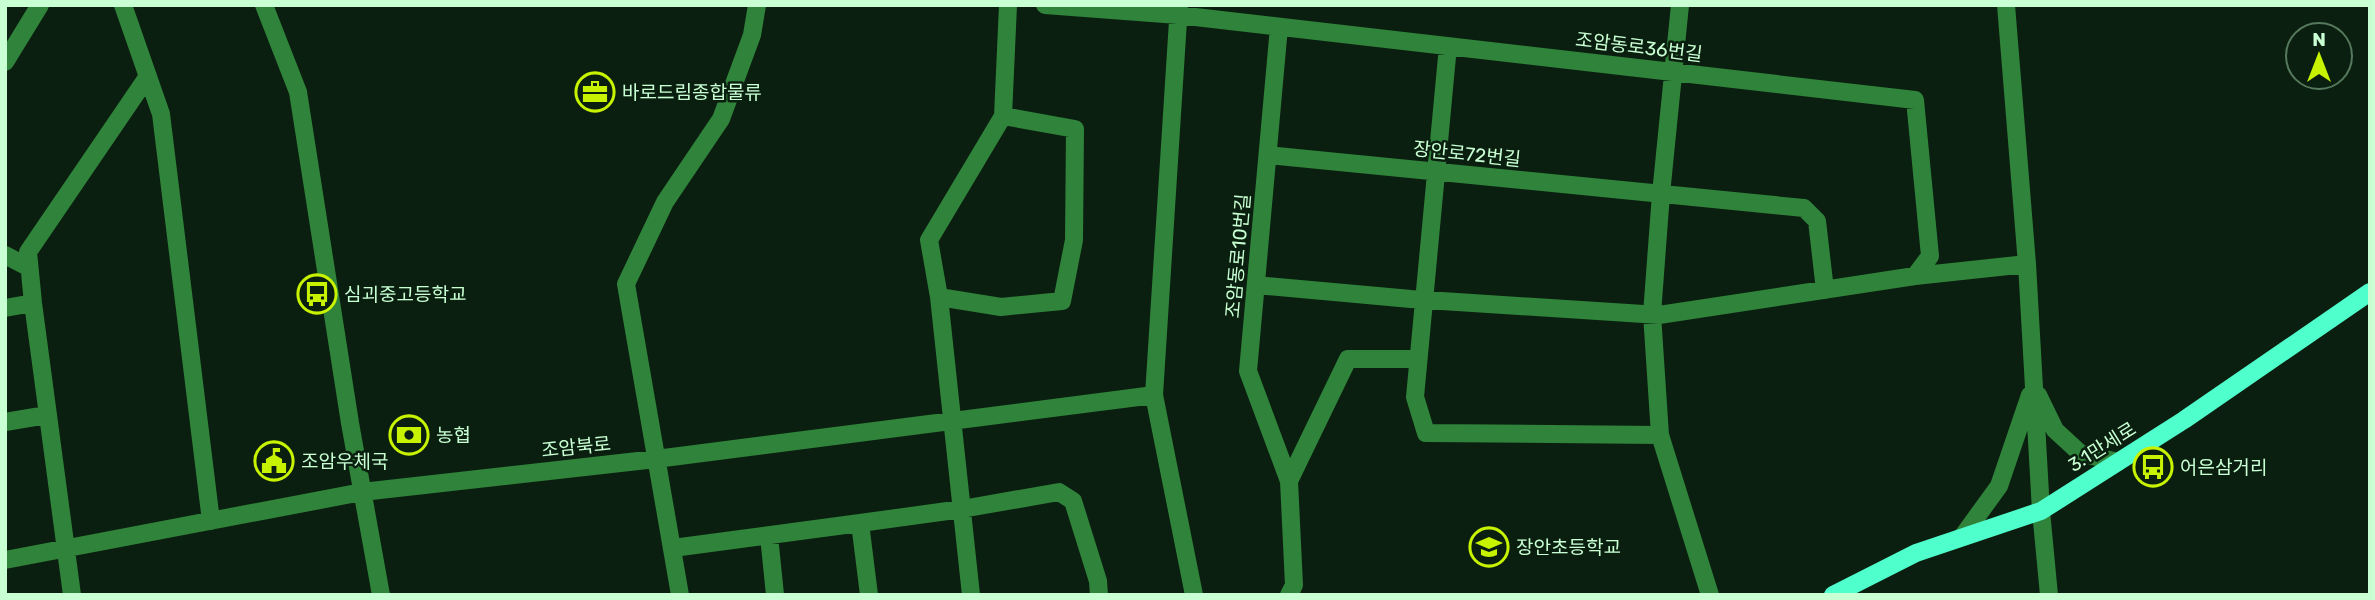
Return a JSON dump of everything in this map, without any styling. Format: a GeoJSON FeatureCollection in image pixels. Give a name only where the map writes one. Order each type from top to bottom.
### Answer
{"type":"FeatureCollection","features":[{"type":"Feature","properties":{"kind":"main road","name":"3.1만세로"},"geometry":{"type":"LineString","coordinates":[[1833,595],[1916,553],[2041,510],[2184,420],[2370,292]]}},
{"type":"Feature","properties":{"kind":"street"},"geometry":{"type":"LineString","coordinates":[[5,62],[40,5]]}},
{"type":"Feature","properties":{"kind":"street"},"geometry":{"type":"LineString","coordinates":[[123,5],[162,114],[211,520]]}},
{"type":"Feature","properties":{"kind":"street"},"geometry":{"type":"LineString","coordinates":[[264,5],[298,92],[381,595]]}},
{"type":"Feature","properties":{"kind":"street"},"geometry":{"type":"LineString","coordinates":[[680,595],[626,284],[665,202],[721,120],[752,34],[757,5]]}},
{"type":"Feature","properties":{"kind":"street"},"geometry":{"type":"LineString","coordinates":[[971,595],[939,297],[929,240],[1003,116],[1008,5]]}},
{"type":"Feature","properties":{"kind":"street","name":"조암동로36번길"},"geometry":{"type":"LineString","coordinates":[[1045,5],[1178,10],[1279,27],[1915,100],[1930,256],[1915,276]]}},
{"type":"Feature","properties":{"kind":"street"},"geometry":{"type":"LineString","coordinates":[[1680,5],[1652,314],[1660,435],[1710,595]]}},
{"type":"Feature","properties":{"kind":"street"},"geometry":{"type":"LineString","coordinates":[[2006,5],[2027,264],[2041,510],[2049,595]]}},
{"type":"Feature","properties":{"kind":"street"},"geometry":{"type":"LineString","coordinates":[[1178,10],[1154,394],[1194,595]]}},
{"type":"Feature","properties":{"kind":"street","name":"조암동로10번길"},"geometry":{"type":"LineString","coordinates":[[1279,27],[1248,371],[1289,481],[1294,585],[1289,595]]}},
{"type":"Feature","properties":{"kind":"street"},"geometry":{"type":"LineString","coordinates":[[1448,46],[1415,397],[1426,433],[1660,435]]}},
{"type":"Feature","properties":{"kind":"street"},"geometry":{"type":"LineString","coordinates":[[72,595],[28,252],[148,76]]}},
{"type":"Feature","properties":{"kind":"street"},"geometry":{"type":"LineString","coordinates":[[939,297],[1001,307],[1062,301],[1073,240],[1075,129],[1003,116]]}},
{"type":"Feature","properties":{"kind":"street","name":"장안로72번길"},"geometry":{"type":"LineString","coordinates":[[1268,155],[1804,208],[1817,221],[1825,290]]}},
{"type":"Feature","properties":{"kind":"street"},"geometry":{"type":"LineString","coordinates":[[5,255],[28,267]]}},
{"type":"Feature","properties":{"kind":"street"},"geometry":{"type":"LineString","coordinates":[[1256,285],[1423,300],[1652,314],[1915,276],[2027,264]]}},
{"type":"Feature","properties":{"kind":"street"},"geometry":{"type":"LineString","coordinates":[[5,308],[33,303]]}},
{"type":"Feature","properties":{"kind":"street","name":"조암동로10번길"},"geometry":{"type":"LineString","coordinates":[[1289,481],[1348,359],[1418,359]]}},
{"type":"Feature","properties":{"kind":"street"},"geometry":{"type":"LineString","coordinates":[[2034,385],[2054,430],[2080,453],[2119,461]]}},
{"type":"Feature","properties":{"kind":"street"},"geometry":{"type":"LineString","coordinates":[[1962,537],[2000,486],[2034,385]]}},
{"type":"Feature","properties":{"kind":"street","name":"조암북로"},"geometry":{"type":"LineString","coordinates":[[5,560],[362,492],[656,459],[1154,394]]}},
{"type":"Feature","properties":{"kind":"street"},"geometry":{"type":"LineString","coordinates":[[5,422],[47,415]]}},
{"type":"Feature","properties":{"kind":"street"},"geometry":{"type":"LineString","coordinates":[[673,548],[769,537],[1059,492],[1073,501],[1098,581],[1098,595]]}},
{"type":"Feature","properties":{"kind":"street"},"geometry":{"type":"LineString","coordinates":[[860,523],[869,595]]}},
{"type":"Feature","properties":{"kind":"street"},"geometry":{"type":"LineString","coordinates":[[769,537],[775,595]]}},
{"type":"Feature","properties":{"kind":"place","name":"바로드림종합물류"},"geometry":{"type":"Point","coordinates":[595,92]}},
{"type":"Feature","properties":{"kind":"place","name":"심괴중고등학교"},"geometry":{"type":"Point","coordinates":[317,294]}},
{"type":"Feature","properties":{"kind":"place","name":"농협"},"geometry":{"type":"Point","coordinates":[409,435]}},
{"type":"Feature","properties":{"kind":"place","name":"조암우체국"},"geometry":{"type":"Point","coordinates":[274,461]}},
{"type":"Feature","properties":{"kind":"place","name":"어은삼거리"},"geometry":{"type":"Point","coordinates":[2153,467]}},
{"type":"Feature","properties":{"kind":"place","name":"장안초등학교"},"geometry":{"type":"Point","coordinates":[1489,547]}}]}
